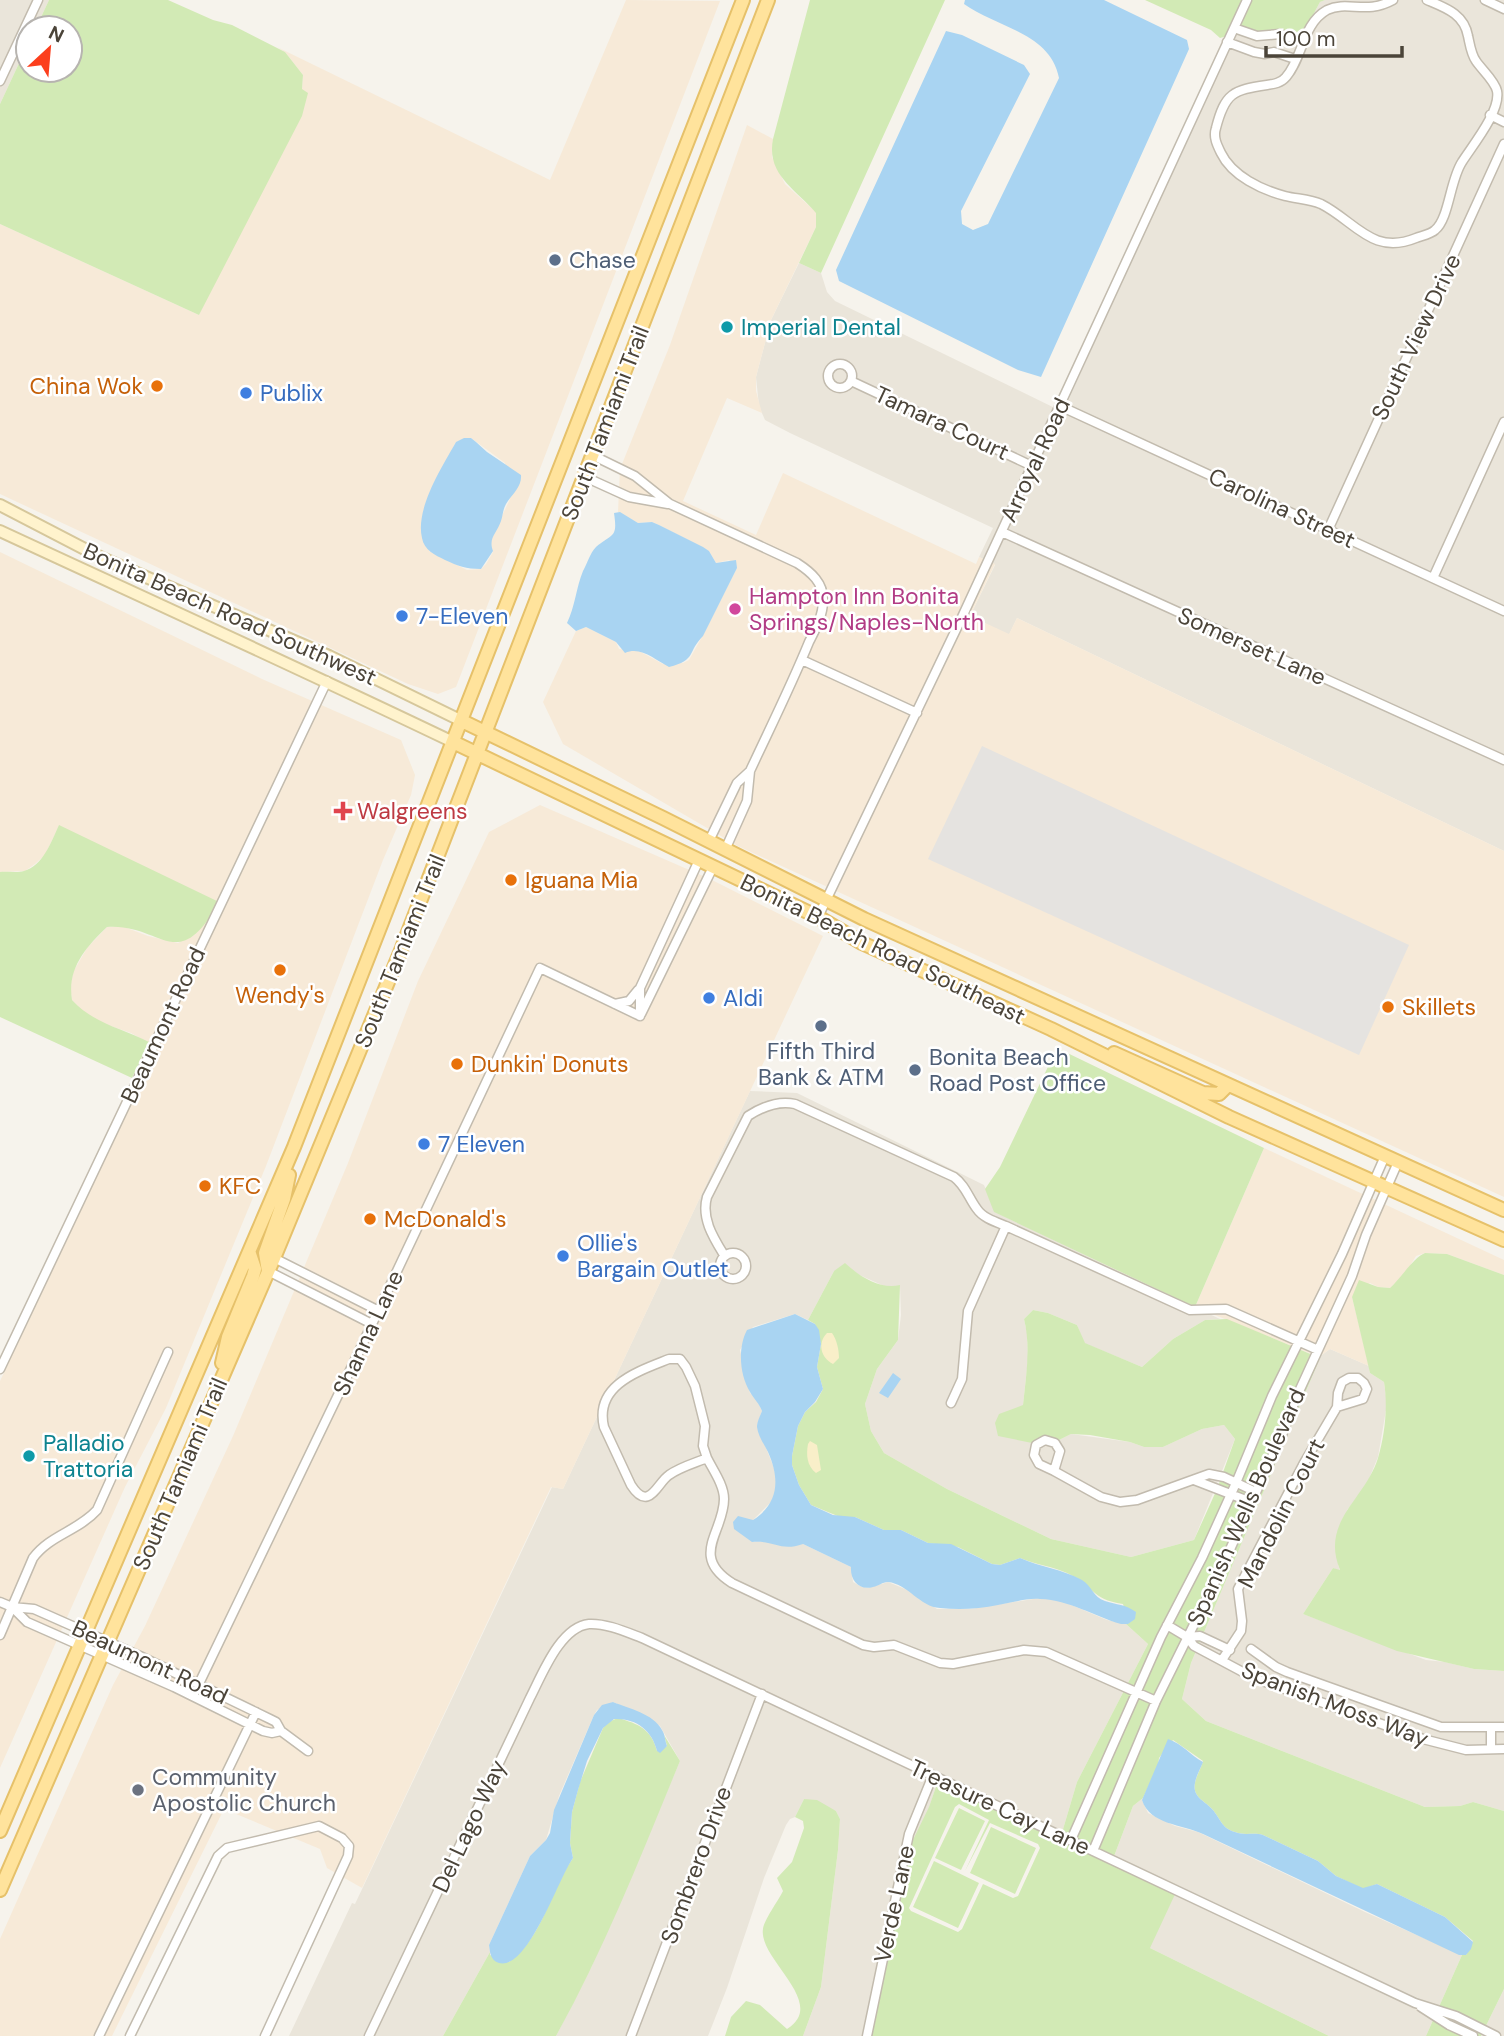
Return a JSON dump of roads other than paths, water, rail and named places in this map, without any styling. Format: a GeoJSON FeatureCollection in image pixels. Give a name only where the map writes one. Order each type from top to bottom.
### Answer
{"type":"FeatureCollection","features":[{"type":"Feature","properties":{"kind":"main road","name":"South Tamiami Trail"},"geometry":{"type":"LineString","coordinates":[[0,1830],[294,1147],[743,0]]}},
{"type":"Feature","properties":{"kind":"main road","name":"South Tamiami Trail"},"geometry":{"type":"LineString","coordinates":[[0,1890],[274,1258],[402,948],[768,0]]}},
{"type":"Feature","properties":{"kind":"main road","name":"Bonita Beach Road Southwest"},"geometry":{"type":"LineString","coordinates":[[0,505],[176,592],[329,656],[462,721]]}},
{"type":"Feature","properties":{"kind":"main road","name":"Bonita Beach Road Southwest"},"geometry":{"type":"LineString","coordinates":[[0,531],[453,742]]}},
{"type":"Feature","properties":{"kind":"main road"},"geometry":{"type":"LineString","coordinates":[[72,564],[81,547]]}},
{"type":"Feature","properties":{"kind":"main road","name":"Bonita Beach Road Southeast"},"geometry":{"type":"LineString","coordinates":[[462,721],[826,901],[1504,1210]]}},
{"type":"Feature","properties":{"kind":"main road","name":"Bonita Beach Road Southeast"},"geometry":{"type":"LineString","coordinates":[[453,742],[818,917],[862,943],[1080,1044],[1229,1117],[1504,1240]]}},
{"type":"Feature","properties":{"kind":"main road"},"geometry":{"type":"LineString","coordinates":[[1080,1044],[1105,1048],[1203,1093],[1219,1094],[1228,1085]]}},
{"type":"Feature","properties":{"kind":"main road"},"geometry":{"type":"LineString","coordinates":[[268,1271],[265,1253],[284,1199],[294,1147]]}},
{"type":"Feature","properties":{"kind":"main road"},"geometry":{"type":"LineString","coordinates":[[215,1394],[228,1337],[255,1269],[250,1254]]}},
{"type":"Feature","properties":{"kind":"street"},"geometry":{"type":"LineString","coordinates":[[0,81],[38,0]]}},
{"type":"Feature","properties":{"kind":"street","name":"Arroyal Road"},"geometry":{"type":"LineString","coordinates":[[818,917],[1002,532],[1247,0]]}},
{"type":"Feature","properties":{"kind":"street"},"geometry":{"type":"LineString","coordinates":[[1393,0],[1374,8],[1338,5],[1319,15],[1287,76],[1281,82],[1240,89],[1232,94],[1214,131],[1224,160],[1241,176],[1277,193],[1320,203],[1360,233],[1375,240],[1394,243],[1406,242],[1436,230],[1445,214],[1457,170],[1479,137],[1497,92],[1473,58],[1463,20],[1427,0]]}},
{"type":"Feature","properties":{"kind":"street"},"geometry":{"type":"LineString","coordinates":[[1485,0],[1504,9]]}},
{"type":"Feature","properties":{"kind":"street"},"geometry":{"type":"LineString","coordinates":[[1234,28],[1257,36],[1280,34],[1304,42]]}},
{"type":"Feature","properties":{"kind":"street"},"geometry":{"type":"LineString","coordinates":[[1227,42],[1254,52],[1265,54],[1274,51],[1296,59]]}},
{"type":"Feature","properties":{"kind":"street"},"geometry":{"type":"LineString","coordinates":[[1490,115],[1504,122]]}},
{"type":"Feature","properties":{"kind":"street","name":"South View Drive"},"geometry":{"type":"LineString","coordinates":[[1328,530],[1504,144]]}},
{"type":"Feature","properties":{"kind":"street","name":"Tamara Court"},"geometry":{"type":"LineString","coordinates":[[851,381],[1032,466]]}},
{"type":"Feature","properties":{"kind":"street","name":"Carolina Street"},"geometry":{"type":"LineString","coordinates":[[1060,406],[1504,611]]}},
{"type":"Feature","properties":{"kind":"street"},"geometry":{"type":"LineString","coordinates":[[1433,578],[1504,422]]}},
{"type":"Feature","properties":{"kind":"street"},"geometry":{"type":"LineString","coordinates":[[594,456],[635,475],[670,504],[797,564],[814,577],[821,587],[822,612],[750,771],[747,801],[724,850]]}},
{"type":"Feature","properties":{"kind":"street"},"geometry":{"type":"LineString","coordinates":[[585,477],[629,497],[670,504]]}},
{"type":"Feature","properties":{"kind":"street","name":"Somerset Lane"},"geometry":{"type":"LineString","coordinates":[[1002,532],[1504,760]]}},
{"type":"Feature","properties":{"kind":"street"},"geometry":{"type":"LineString","coordinates":[[802,660],[917,713]]}},
{"type":"Feature","properties":{"kind":"street","name":"Beaumont Road"},"geometry":{"type":"LineString","coordinates":[[0,1369],[327,681]]}},
{"type":"Feature","properties":{"kind":"street"},"geometry":{"type":"LineString","coordinates":[[709,841],[737,783],[750,771]]}},
{"type":"Feature","properties":{"kind":"street"},"geometry":{"type":"LineString","coordinates":[[614,1004],[629,1001],[640,988],[699,860]]}},
{"type":"Feature","properties":{"kind":"street"},"geometry":{"type":"LineString","coordinates":[[640,1016],[713,867]]}},
{"type":"Feature","properties":{"kind":"street","name":"Shanna Lane"},"geometry":{"type":"LineString","coordinates":[[193,1696],[379,1311],[540,968],[614,1004]]}},
{"type":"Feature","properties":{"kind":"street"},"geometry":{"type":"LineString","coordinates":[[640,988],[640,1016]]}},
{"type":"Feature","properties":{"kind":"street"},"geometry":{"type":"LineString","coordinates":[[614,1004],[640,1016]]}},
{"type":"Feature","properties":{"kind":"street"},"geometry":{"type":"LineString","coordinates":[[723,1255],[706,1217],[704,1207],[707,1197],[747,1116],[785,1101],[954,1177],[968,1191],[977,1210],[1006,1226],[1190,1310],[1226,1309],[1318,1350]]}},
{"type":"Feature","properties":{"kind":"street","name":"Spanish Wells Boulevard"},"geometry":{"type":"LineString","coordinates":[[1071,1840],[1136,1692],[1236,1483],[1272,1395],[1342,1254],[1385,1156]]}},
{"type":"Feature","properties":{"kind":"street","name":"Spanish Wells Boulevard"},"geometry":{"type":"LineString","coordinates":[[1093,1851],[1156,1701],[1256,1492],[1352,1276],[1366,1235],[1398,1162]]}},
{"type":"Feature","properties":{"kind":"street"},"geometry":{"type":"LineString","coordinates":[[951,1403],[961,1379],[968,1311],[1006,1226]]}},
{"type":"Feature","properties":{"kind":"street"},"geometry":{"type":"LineString","coordinates":[[274,1258],[379,1311]]}},
{"type":"Feature","properties":{"kind":"street"},"geometry":{"type":"LineString","coordinates":[[268,1271],[372,1324]]}},
{"type":"Feature","properties":{"kind":"street"},"geometry":{"type":"LineString","coordinates":[[0,1635],[33,1558],[49,1541],[79,1526],[97,1510],[168,1352]]}},
{"type":"Feature","properties":{"kind":"street"},"geometry":{"type":"LineString","coordinates":[[707,1458],[666,1476],[655,1493],[646,1496],[636,1493],[604,1427],[604,1407],[613,1388],[620,1381],[669,1359],[680,1359],[687,1367],[695,1386],[705,1426],[703,1446],[723,1492],[724,1502],[711,1541],[712,1561],[716,1570],[732,1583],[874,1647],[894,1645],[940,1663],[953,1664],[1024,1650],[1046,1652],[1156,1701]]}},
{"type":"Feature","properties":{"kind":"street","name":"Mandolin Court"},"geometry":{"type":"LineString","coordinates":[[1222,1660],[1241,1631],[1238,1589],[1304,1463],[1337,1407]]}},
{"type":"Feature","properties":{"kind":"street"},"geometry":{"type":"LineString","coordinates":[[1054,1471],[1101,1496],[1120,1502],[1137,1500],[1209,1474],[1224,1477],[1256,1492]]}},
{"type":"Feature","properties":{"kind":"street"},"geometry":{"type":"LineString","coordinates":[[1194,1480],[1251,1502]]}},
{"type":"Feature","properties":{"kind":"street","name":"Beaumont Road"},"geometry":{"type":"LineString","coordinates":[[0,1602],[12,1608],[27,1622],[250,1724],[272,1733],[281,1731]]}},
{"type":"Feature","properties":{"kind":"street","name":"Beaumont Road"},"geometry":{"type":"LineString","coordinates":[[12,1608],[34,1609],[256,1712],[275,1722],[281,1731],[308,1751]]}},
{"type":"Feature","properties":{"kind":"street","name":"Treasure Cay Lane"},"geometry":{"type":"LineString","coordinates":[[581,1627],[589,1624],[601,1626],[642,1638],[1415,2003],[1449,2025],[1473,2036]]}},
{"type":"Feature","properties":{"kind":"street","name":"Spanish Moss Way"},"geometry":{"type":"LineString","coordinates":[[1167,1625],[1187,1637],[1194,1646],[1254,1678],[1423,1739],[1466,1750],[1504,1749]]}},
{"type":"Feature","properties":{"kind":"street","name":"Del Lago Way"},"geometry":{"type":"LineString","coordinates":[[369,2036],[530,1698],[558,1646],[568,1634],[581,1627]]}},
{"type":"Feature","properties":{"kind":"street","name":"Spanish Moss Way"},"geometry":{"type":"LineString","coordinates":[[1187,1637],[1200,1636],[1230,1650]]}},
{"type":"Feature","properties":{"kind":"street","name":"Spanish Moss Way"},"geometry":{"type":"LineString","coordinates":[[1251,1649],[1287,1672],[1418,1720],[1441,1727],[1504,1727]]}},
{"type":"Feature","properties":{"kind":"street","name":"Sombrero Drive"},"geometry":{"type":"LineString","coordinates":[[631,2036],[762,1694]]}},
{"type":"Feature","properties":{"kind":"street"},"geometry":{"type":"LineString","coordinates":[[99,2036],[256,1712]]}},
{"type":"Feature","properties":{"kind":"street"},"geometry":{"type":"LineString","coordinates":[[1491,1727],[1491,1749]]}},
{"type":"Feature","properties":{"kind":"street","name":"Verde Lane"},"geometry":{"type":"LineString","coordinates":[[867,2036],[909,1834],[933,1776]]}},
{"type":"Feature","properties":{"kind":"street"},"geometry":{"type":"LineString","coordinates":[[130,2036],[218,1856],[227,1848],[319,1826],[342,1838],[349,1846],[348,1856],[265,2036]]}},
{"type":"Feature","properties":{"kind":"street","name":"Treasure Cay Lane"},"geometry":{"type":"LineString","coordinates":[[1415,2003],[1456,2016],[1496,2036]]}},
{"type":"Feature","properties":{"kind":"water"},"geometry":{"type":"Polygon","coordinates":[[[965,0],[1104,0],[1187,40],[1189,49],[1041,377],[1018,370],[839,281],[836,270],[946,31],[962,35],[1024,65],[1030,74],[961,211],[962,224],[973,230],[988,224],[1059,78],[1054,63],[1045,50],[1020,33],[964,4],[965,0]]]}},
{"type":"Feature","properties":{"kind":"water"},"geometry":{"type":"Polygon","coordinates":[[[471,438],[521,475],[520,483],[505,506],[492,539],[493,551],[481,569],[462,567],[437,556],[428,549],[422,538],[422,514],[431,488],[456,442],[471,438]]]}},
{"type":"Feature","properties":{"kind":"water"},"geometry":{"type":"Polygon","coordinates":[[[620,512],[638,523],[652,522],[703,547],[709,551],[716,563],[736,560],[737,568],[703,636],[688,658],[678,664],[669,667],[637,651],[625,653],[616,642],[586,627],[576,631],[567,623],[592,552],[612,534],[615,527],[614,513],[620,512]]]}},
{"type":"Feature","properties":{"kind":"water"},"geometry":{"type":"Polygon","coordinates":[[[795,1314],[815,1324],[819,1330],[821,1344],[817,1367],[823,1389],[798,1426],[792,1456],[792,1465],[799,1485],[811,1505],[833,1515],[855,1517],[884,1530],[901,1530],[928,1543],[951,1544],[992,1564],[1000,1565],[1020,1558],[1067,1573],[1085,1582],[1101,1599],[1136,1612],[1135,1619],[1128,1624],[1121,1624],[1071,1605],[1040,1599],[976,1608],[933,1607],[895,1584],[886,1582],[868,1588],[860,1586],[854,1580],[851,1567],[803,1544],[789,1547],[752,1542],[734,1529],[733,1522],[738,1516],[753,1520],[762,1513],[775,1490],[772,1462],[757,1427],[762,1411],[746,1385],[742,1369],[744,1337],[747,1330],[795,1314]]]}},
{"type":"Feature","properties":{"kind":"water"},"geometry":{"type":"Polygon","coordinates":[[[893,1373],[901,1379],[888,1398],[879,1393],[893,1373]]]}},
{"type":"Feature","properties":{"kind":"water"},"geometry":{"type":"Polygon","coordinates":[[[613,1702],[640,1712],[658,1724],[667,1746],[660,1753],[647,1731],[636,1723],[622,1719],[614,1719],[603,1728],[587,1761],[572,1812],[570,1843],[573,1858],[541,1921],[521,1953],[510,1962],[496,1962],[492,1958],[489,1945],[530,1856],[550,1833],[554,1810],[594,1715],[602,1705],[613,1702]]]}},
{"type":"Feature","properties":{"kind":"water"},"geometry":{"type":"Polygon","coordinates":[[[1168,1739],[1203,1762],[1196,1780],[1195,1792],[1227,1828],[1239,1833],[1263,1835],[1318,1861],[1336,1876],[1363,1888],[1377,1884],[1445,1917],[1473,1942],[1471,1949],[1466,1955],[1459,1955],[1203,1834],[1159,1819],[1146,1808],[1142,1800],[1168,1739]]]}},
{"type":"Feature","properties":{"kind":"place","name":"Chase"},"geometry":{"type":"Point","coordinates":[555,260]}},
{"type":"Feature","properties":{"kind":"place","name":"Imperial Dental"},"geometry":{"type":"Point","coordinates":[727,327]}},
{"type":"Feature","properties":{"kind":"place","name":"China Wok"},"geometry":{"type":"Point","coordinates":[157,386]}},
{"type":"Feature","properties":{"kind":"place","name":"Publix"},"geometry":{"type":"Point","coordinates":[246,393]}},
{"type":"Feature","properties":{"kind":"place","name":"Hampton Inn Bonita Springs/Naples-North"},"geometry":{"type":"Point","coordinates":[735,609]}},
{"type":"Feature","properties":{"kind":"place","name":"7-Eleven"},"geometry":{"type":"Point","coordinates":[402,616]}},
{"type":"Feature","properties":{"kind":"place","name":"Walgreens"},"geometry":{"type":"Point","coordinates":[343,811]}},
{"type":"Feature","properties":{"kind":"place","name":"Iguana Mia"},"geometry":{"type":"Point","coordinates":[511,880]}},
{"type":"Feature","properties":{"kind":"place","name":"Wendy's"},"geometry":{"type":"Point","coordinates":[280,970]}},
{"type":"Feature","properties":{"kind":"place","name":"Aldi"},"geometry":{"type":"Point","coordinates":[709,998]}},
{"type":"Feature","properties":{"kind":"place","name":"Skillets"},"geometry":{"type":"Point","coordinates":[1388,1007]}},
{"type":"Feature","properties":{"kind":"place","name":"Fifth Third Bank & ATM"},"geometry":{"type":"Point","coordinates":[821,1026]}},
{"type":"Feature","properties":{"kind":"place","name":"Dunkin' Donuts"},"geometry":{"type":"Point","coordinates":[457,1064]}},
{"type":"Feature","properties":{"kind":"place","name":"Bonita Beach Road Post Office"},"geometry":{"type":"Point","coordinates":[915,1070]}},
{"type":"Feature","properties":{"kind":"place","name":"7 Eleven"},"geometry":{"type":"Point","coordinates":[424,1144]}},
{"type":"Feature","properties":{"kind":"place","name":"KFC"},"geometry":{"type":"Point","coordinates":[205,1186]}},
{"type":"Feature","properties":{"kind":"place","name":"McDonald's"},"geometry":{"type":"Point","coordinates":[370,1219]}},
{"type":"Feature","properties":{"kind":"place","name":"Ollie's Bargain Outlet"},"geometry":{"type":"Point","coordinates":[563,1256]}},
{"type":"Feature","properties":{"kind":"place","name":"Palladio Trattoria"},"geometry":{"type":"Point","coordinates":[29,1456]}},
{"type":"Feature","properties":{"kind":"place","name":"Community Apostolic Church"},"geometry":{"type":"Point","coordinates":[138,1790]}}]}
